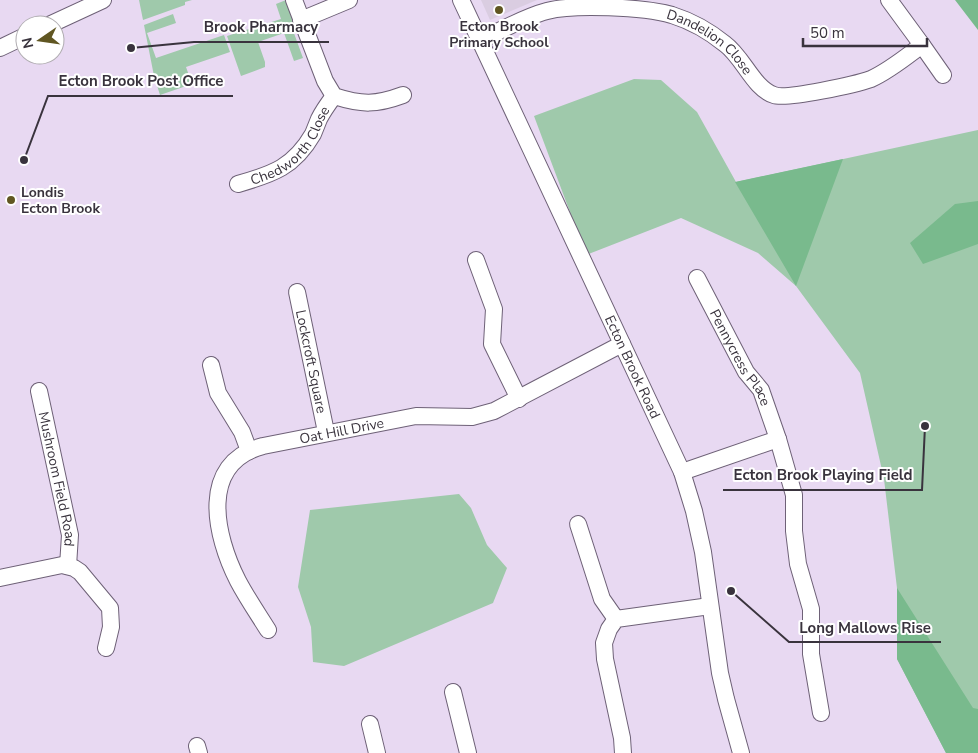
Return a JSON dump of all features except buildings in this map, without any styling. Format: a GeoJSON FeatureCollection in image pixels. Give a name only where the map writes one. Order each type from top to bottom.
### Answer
{"type":"FeatureCollection","features":[{"type":"Feature","properties":{"kind":"street"},"geometry":{"type":"LineString","coordinates":[[65,18],[103,0]]}},
{"type":"Feature","properties":{"kind":"street","name":"Chedworth Close"},"geometry":{"type":"LineString","coordinates":[[294,0],[325,81],[334,96],[357,103],[374,104],[403,95]]}},
{"type":"Feature","properties":{"kind":"street"},"geometry":{"type":"LineString","coordinates":[[302,20],[349,0]]}},
{"type":"Feature","properties":{"kind":"street","name":"Ecton Brook Road"},"geometry":{"type":"LineString","coordinates":[[462,0],[509,105],[562,213],[682,472],[694,511],[703,552],[726,699],[741,753]]}},
{"type":"Feature","properties":{"kind":"street"},"geometry":{"type":"LineString","coordinates":[[889,0],[943,74]]}},
{"type":"Feature","properties":{"kind":"street","name":"Dandelion Close"},"geometry":{"type":"LineString","coordinates":[[481,40],[545,12],[562,8],[592,7],[648,11],[699,26],[726,44],[761,87],[773,95],[786,97],[870,79],[896,64],[922,45]]}},
{"type":"Feature","properties":{"kind":"street"},"geometry":{"type":"LineString","coordinates":[[0,48],[15,41]]}},
{"type":"Feature","properties":{"kind":"street","name":"Chedworth Close"},"geometry":{"type":"LineString","coordinates":[[238,184],[268,175],[286,165],[300,153],[314,133],[324,109],[334,96]]}},
{"type":"Feature","properties":{"kind":"street"},"geometry":{"type":"LineString","coordinates":[[476,260],[494,309],[492,344],[519,399]]}},
{"type":"Feature","properties":{"kind":"street","name":"Pennycress Place"},"geometry":{"type":"LineString","coordinates":[[697,278],[746,372],[761,390],[794,495],[794,531],[798,564],[812,609],[810,654],[821,714]]}},
{"type":"Feature","properties":{"kind":"street","name":"Lockcroft Square"},"geometry":{"type":"LineString","coordinates":[[297,292],[326,432]]}},
{"type":"Feature","properties":{"kind":"street","name":"Oat Hill Drive"},"geometry":{"type":"LineString","coordinates":[[268,630],[237,579],[220,534],[217,499],[219,487],[230,466],[238,457],[263,446],[326,432],[416,416],[472,417],[494,411],[622,344]]}},
{"type":"Feature","properties":{"kind":"street"},"geometry":{"type":"LineString","coordinates":[[212,365],[218,393],[242,432],[249,451]]}},
{"type":"Feature","properties":{"kind":"street","name":"Mushroom Field Road"},"geometry":{"type":"LineString","coordinates":[[39,391],[70,535],[68,566]]}},
{"type":"Feature","properties":{"kind":"street"},"geometry":{"type":"LineString","coordinates":[[682,472],[778,440]]}},
{"type":"Feature","properties":{"kind":"street"},"geometry":{"type":"LineString","coordinates":[[578,524],[602,599],[616,619]]}},
{"type":"Feature","properties":{"kind":"street","name":"Mushroom Field Road"},"geometry":{"type":"LineString","coordinates":[[0,578],[56,566],[68,566],[80,572],[110,608],[111,627],[106,648]]}},
{"type":"Feature","properties":{"kind":"street"},"geometry":{"type":"LineString","coordinates":[[623,753],[622,738],[605,659],[604,643],[609,629],[616,619],[710,606]]}},
{"type":"Feature","properties":{"kind":"street"},"geometry":{"type":"LineString","coordinates":[[453,692],[468,753]]}},
{"type":"Feature","properties":{"kind":"street"},"geometry":{"type":"LineString","coordinates":[[370,724],[377,753]]}},
{"type":"Feature","properties":{"kind":"shaded area","name":"Ecton Brook Primary School"},"geometry":{"type":"Polygon","coordinates":[[[481,0],[537,0],[490,20],[481,0]]]}},
{"type":"Feature","properties":{"kind":"green space"},"geometry":{"type":"Polygon","coordinates":[[[139,0],[192,0],[185,2],[185,5],[143,20],[139,0]]]}},
{"type":"Feature","properties":{"kind":"green space"},"geometry":{"type":"Polygon","coordinates":[[[286,0],[295,23],[291,25],[303,58],[294,61],[284,33],[258,42],[265,67],[241,76],[227,36],[281,19],[276,4],[286,0]]]}},
{"type":"Feature","properties":{"kind":"green space"},"geometry":{"type":"Polygon","coordinates":[[[955,0],[978,0],[978,30],[955,0]]]}},
{"type":"Feature","properties":{"kind":"green space"},"geometry":{"type":"Polygon","coordinates":[[[173,14],[176,23],[147,33],[156,58],[224,35],[230,52],[186,67],[192,84],[160,95],[154,76],[144,25],[173,14]]]}},
{"type":"Feature","properties":{"kind":"green space"},"geometry":{"type":"Polygon","coordinates":[[[634,79],[661,80],[697,112],[736,182],[978,130],[978,753],[946,753],[897,659],[897,588],[884,479],[860,373],[796,286],[758,253],[681,218],[586,255],[534,116],[634,79]]]}},
{"type":"Feature","properties":{"kind":"green space"},"geometry":{"type":"Polygon","coordinates":[[[843,159],[796,286],[735,182],[843,159]]]}},
{"type":"Feature","properties":{"kind":"green space"},"geometry":{"type":"Polygon","coordinates":[[[978,201],[978,244],[923,264],[910,243],[955,204],[978,201]]]}},
{"type":"Feature","properties":{"kind":"green space"},"geometry":{"type":"Polygon","coordinates":[[[459,494],[471,508],[487,545],[507,568],[493,603],[344,666],[313,662],[311,627],[298,587],[310,510],[459,494]]]}},
{"type":"Feature","properties":{"kind":"green space"},"geometry":{"type":"Polygon","coordinates":[[[897,588],[973,708],[978,709],[978,753],[946,753],[897,659],[897,588]]]}},
{"type":"Feature","properties":{"kind":"place","name":"Ecton Brook Primary School"},"geometry":{"type":"Point","coordinates":[499,10]}},
{"type":"Feature","properties":{"kind":"place","name":"Brook Pharmacy"},"geometry":{"type":"Point","coordinates":[131,48]}},
{"type":"Feature","properties":{"kind":"place","name":"Ecton Brook Post Office"},"geometry":{"type":"Point","coordinates":[24,160]}},
{"type":"Feature","properties":{"kind":"place","name":"Londis Ecton Brook"},"geometry":{"type":"Point","coordinates":[11,200]}},
{"type":"Feature","properties":{"kind":"place","name":"Ecton Brook Playing Field"},"geometry":{"type":"Point","coordinates":[925,426]}},
{"type":"Feature","properties":{"kind":"place","name":"Long Mallows Rise"},"geometry":{"type":"Point","coordinates":[731,591]}}]}
